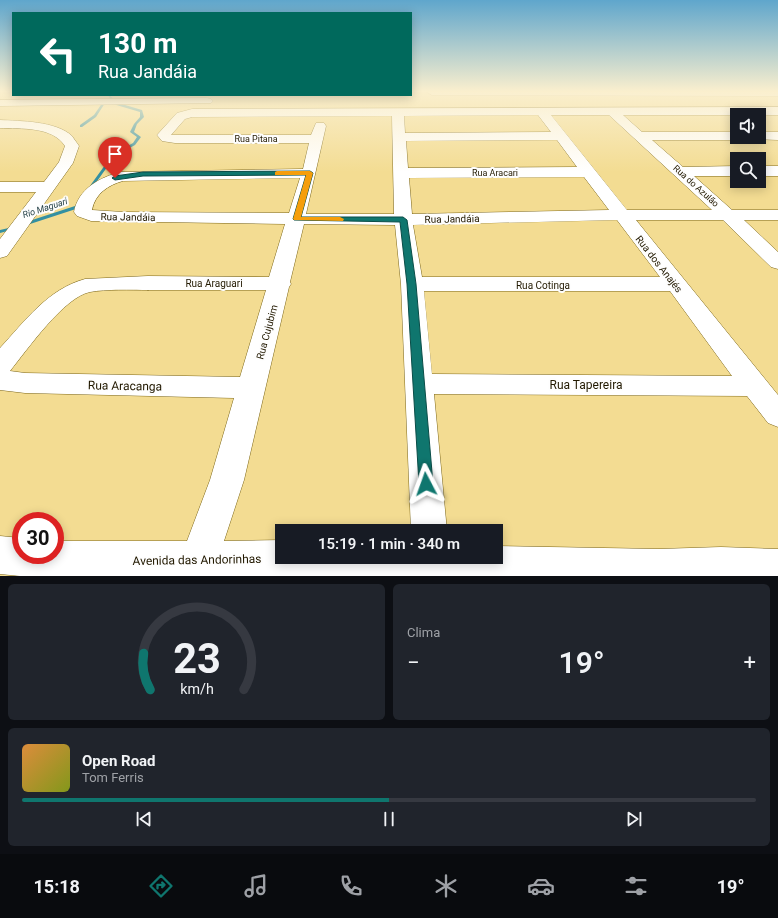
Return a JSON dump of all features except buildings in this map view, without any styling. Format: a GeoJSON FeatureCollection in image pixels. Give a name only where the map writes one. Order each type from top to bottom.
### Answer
{"type":"FeatureCollection","features":[{"type":"Feature","properties":{"kind":"street"},"geometry":{"type":"LineString","coordinates":[[49,129],[62,119]]}},
{"type":"Feature","properties":{"kind":"street","name":"Rua Pitana"},"geometry":{"type":"LineString","coordinates":[[178,119],[164,135],[165,137],[170,139],[316,139]]}},
{"type":"Feature","properties":{"kind":"street","name":"Rua Cujubim"},"geometry":{"type":"LineString","coordinates":[[199,560],[227,480],[310,173],[316,139],[322,119]]}},
{"type":"Feature","properties":{"kind":"street"},"geometry":{"type":"LineString","coordinates":[[399,119],[403,220],[412,284],[429,524]]}},
{"type":"Feature","properties":{"kind":"street","name":"Rua dos Anajés"},"geometry":{"type":"LineString","coordinates":[[547,119],[716,335],[753,386],[778,415]]}},
{"type":"Feature","properties":{"kind":"street","name":"Rua do Azulão"},"geometry":{"type":"LineString","coordinates":[[620,119],[728,215],[778,263]]}},
{"type":"Feature","properties":{"kind":"street"},"geometry":{"type":"LineString","coordinates":[[0,124],[49,129],[64,137],[72,146],[66,163],[0,252]]}},
{"type":"Feature","properties":{"kind":"street"},"geometry":{"type":"LineString","coordinates":[[400,137],[561,136]]}},
{"type":"Feature","properties":{"kind":"street"},"geometry":{"type":"LineString","coordinates":[[639,136],[730,136]]}},
{"type":"Feature","properties":{"kind":"street"},"geometry":{"type":"LineString","coordinates":[[766,136],[778,136]]}},
{"type":"Feature","properties":{"kind":"street"},"geometry":{"type":"LineString","coordinates":[[680,172],[730,171]]}},
{"type":"Feature","properties":{"kind":"street"},"geometry":{"type":"LineString","coordinates":[[766,171],[778,171]]}},
{"type":"Feature","properties":{"kind":"street","name":"Rua Aracari"},"geometry":{"type":"LineString","coordinates":[[402,173],[588,172]]}},
{"type":"Feature","properties":{"kind":"street","name":"Rua Jandáia"},"geometry":{"type":"LineString","coordinates":[[310,173],[132,175],[115,178],[104,182],[86,202],[83,207],[83,212],[91,216],[109,217],[403,220],[621,215],[778,215]]}},
{"type":"Feature","properties":{"kind":"street"},"geometry":{"type":"LineString","coordinates":[[0,187],[47,187]]}},
{"type":"Feature","properties":{"kind":"street","name":"Rua Araguari"},"geometry":{"type":"LineString","coordinates":[[0,365],[43,317],[67,294],[85,286],[94,284],[148,283],[280,284]]}},
{"type":"Feature","properties":{"kind":"street","name":"Rua Cotinga"},"geometry":{"type":"LineString","coordinates":[[412,284],[675,284]]}},
{"type":"Feature","properties":{"kind":"street","name":"Rua Aracanga"},"geometry":{"type":"LineString","coordinates":[[0,380],[26,383],[251,388]]}},
{"type":"Feature","properties":{"kind":"street","name":"Rua Tapereira"},"geometry":{"type":"LineString","coordinates":[[419,384],[753,386]]}},
{"type":"Feature","properties":{"kind":"street","name":"Avenida das Andorinhas"},"geometry":{"type":"LineString","coordinates":[[0,555],[38,560],[88,561],[275,559]]}},
{"type":"Feature","properties":{"kind":"street","name":"Avenida das Andorinhas"},"geometry":{"type":"LineString","coordinates":[[503,560],[659,568],[721,566],[778,568]]}},
{"type":"Feature","properties":{"kind":"waterway"},"geometry":{"type":"LineString","coordinates":[[81,126],[91,119]]}},
{"type":"Feature","properties":{"kind":"waterway","name":"Rio Maguari"},"geometry":{"type":"LineString","coordinates":[[89,190],[114,155],[134,144],[139,137],[132,132],[140,119]]}},
{"type":"Feature","properties":{"kind":"waterway","name":"Rio Maguari"},"geometry":{"type":"LineString","coordinates":[[25,224],[77,207],[80,203]]}},
{"type":"Feature","properties":{"kind":"waterway","name":"Rio Maguari"},"geometry":{"type":"LineString","coordinates":[[0,232],[13,228]]}},
{"type":"Feature","properties":{"kind":"slow traffic"},"geometry":{"type":"LineString","coordinates":[[277,173],[310,173],[297,219],[340,219]]}},
{"type":"Feature","properties":{"kind":"route"},"geometry":{"type":"LineString","coordinates":[[115,178],[143,174],[310,173],[297,219],[403,220],[412,284],[426,484]]}}]}
